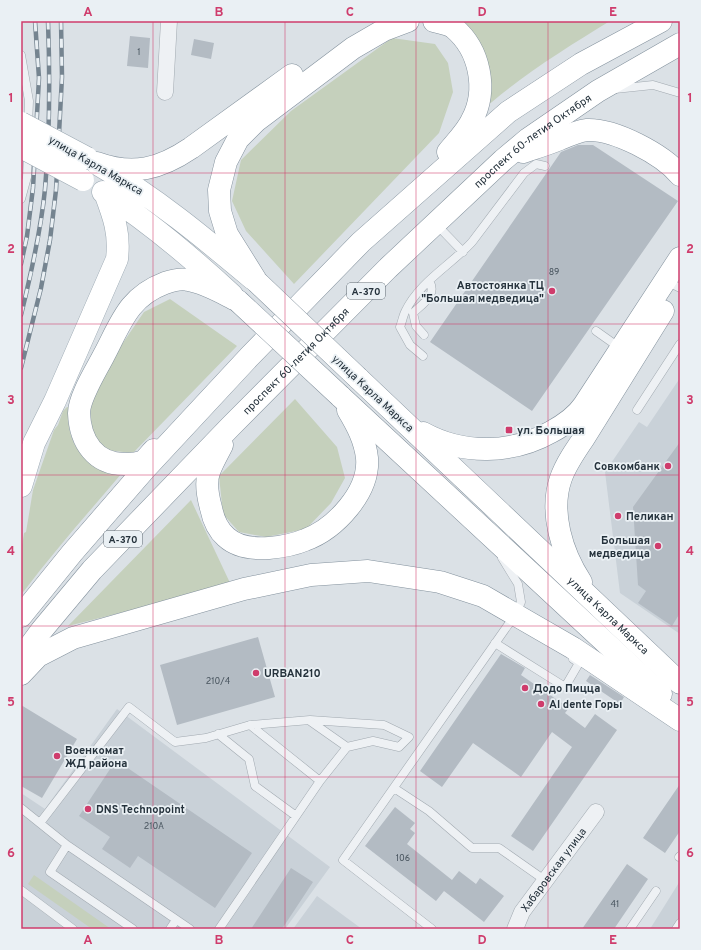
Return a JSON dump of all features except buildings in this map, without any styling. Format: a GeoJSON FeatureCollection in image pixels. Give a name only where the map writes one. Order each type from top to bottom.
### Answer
{"type":"FeatureCollection","features":[{"type":"Feature","properties":{"kind":"main road"},"geometry":{"type":"LineString","coordinates":[[92,161],[118,170],[130,170],[154,167],[178,157],[344,37],[375,21]]}},
{"type":"Feature","properties":{"kind":"main road"},"geometry":{"type":"LineString","coordinates":[[257,282],[227,234],[220,211],[219,190],[226,162],[238,139],[256,121],[353,48],[384,30],[408,21]]}},
{"type":"Feature","properties":{"kind":"main road"},"geometry":{"type":"LineString","coordinates":[[361,242],[435,169],[472,121],[479,103],[481,80],[476,62],[467,42],[452,27],[434,21]]}},
{"type":"Feature","properties":{"kind":"main road","name":"А-370"},"geometry":{"type":"LineString","coordinates":[[21,616],[72,553],[144,470],[361,242],[508,112],[581,64],[662,21]]}},
{"type":"Feature","properties":{"kind":"main road","name":"проспект 60-летия Октября"},"geometry":{"type":"LineString","coordinates":[[21,658],[41,631],[92,570],[231,426],[388,268],[503,160],[528,139],[598,91],[680,44]]}},
{"type":"Feature","properties":{"kind":"main road","name":"улица Карла Маркса"},"geometry":{"type":"LineString","coordinates":[[21,123],[92,161],[150,197],[205,239],[257,282],[680,683]]}},
{"type":"Feature","properties":{"kind":"main road"},"geometry":{"type":"LineString","coordinates":[[503,160],[574,133],[586,130],[603,132],[630,142],[666,162],[680,175]]}},
{"type":"Feature","properties":{"kind":"main road","name":"улица Карла Маркса"},"geometry":{"type":"LineString","coordinates":[[21,147],[104,193],[146,222],[190,256],[680,712]]}},
{"type":"Feature","properties":{"kind":"main road"},"geometry":{"type":"LineString","coordinates":[[21,486],[34,443],[56,401],[117,259],[119,245],[115,217],[104,193]]}},
{"type":"Feature","properties":{"kind":"main road"},"geometry":{"type":"LineString","coordinates":[[600,607],[576,574],[562,542],[556,513],[556,502],[561,479],[574,452],[584,438],[676,285],[680,258]]}},
{"type":"Feature","properties":{"kind":"main road"},"geometry":{"type":"LineString","coordinates":[[238,301],[207,285],[186,279],[170,281],[154,287],[139,297],[127,311],[85,391],[79,411],[81,430],[87,444],[95,454],[105,461],[118,465],[131,464],[144,460],[250,357]]}},
{"type":"Feature","properties":{"kind":"main road"},"geometry":{"type":"LineString","coordinates":[[401,419],[432,438],[448,444],[466,448],[495,450],[521,445],[546,435],[578,414],[621,349],[676,285]]}},
{"type":"Feature","properties":{"kind":"main road"},"geometry":{"type":"LineString","coordinates":[[231,426],[208,472],[207,495],[213,518],[226,537],[241,546],[258,549],[282,546],[305,540],[325,530],[341,517],[356,497],[365,478],[367,458],[360,430],[340,396]]}},
{"type":"Feature","properties":{"kind":"main road"},"geometry":{"type":"LineString","coordinates":[[21,674],[38,656],[73,638],[244,589],[311,574],[368,571],[440,582],[483,596],[513,618],[573,648],[680,720]]}},
{"type":"Feature","properties":{"kind":"street"},"geometry":{"type":"LineString","coordinates":[[166,92],[169,21]]}},
{"type":"Feature","properties":{"kind":"street","name":"Хабаровская улица"},"geometry":{"type":"LineString","coordinates":[[515,929],[522,912],[596,812]]}},
{"type":"Feature","properties":{"kind":"lane"},"geometry":{"type":"LineString","coordinates":[[21,55],[29,101],[27,177],[21,199]]}},
{"type":"Feature","properties":{"kind":"lane"},"geometry":{"type":"LineString","coordinates":[[598,91],[653,85],[680,93]]}},
{"type":"Feature","properties":{"kind":"lane"},"geometry":{"type":"LineString","coordinates":[[423,356],[410,345],[400,327],[404,312],[411,301],[439,271],[464,252],[524,173],[536,164],[545,166]]}},
{"type":"Feature","properties":{"kind":"lane"},"geometry":{"type":"LineString","coordinates":[[435,224],[464,252]]}},
{"type":"Feature","properties":{"kind":"lane"},"geometry":{"type":"LineString","coordinates":[[424,335],[416,326],[413,314],[432,294],[432,286],[429,281]]}},
{"type":"Feature","properties":{"kind":"lane"},"geometry":{"type":"LineString","coordinates":[[596,331],[621,349]]}},
{"type":"Feature","properties":{"kind":"lane"},"geometry":{"type":"LineString","coordinates":[[637,410],[680,344]]}},
{"type":"Feature","properties":{"kind":"lane"},"geometry":{"type":"LineString","coordinates":[[432,929],[343,860],[513,618],[520,602],[518,584],[487,532]]}},
{"type":"Feature","properties":{"kind":"lane"},"geometry":{"type":"LineString","coordinates":[[513,618],[542,640]]}},
{"type":"Feature","properties":{"kind":"lane"},"geometry":{"type":"LineString","coordinates":[[495,643],[565,687],[580,663],[567,656]]}},
{"type":"Feature","properties":{"kind":"lane"},"geometry":{"type":"LineString","coordinates":[[40,823],[129,707],[175,742],[206,738],[250,725],[310,720],[384,725],[409,737],[399,747],[373,741],[347,747],[320,780],[219,929]]}},
{"type":"Feature","properties":{"kind":"lane"},"geometry":{"type":"LineString","coordinates":[[310,720],[347,747]]}},
{"type":"Feature","properties":{"kind":"lane"},"geometry":{"type":"LineString","coordinates":[[250,725],[320,780]]}},
{"type":"Feature","properties":{"kind":"lane"},"geometry":{"type":"LineString","coordinates":[[218,734],[249,759],[255,786],[296,816]]}},
{"type":"Feature","properties":{"kind":"lane"},"geometry":{"type":"LineString","coordinates":[[394,788],[429,811],[472,848],[499,848],[546,881]]}},
{"type":"Feature","properties":{"kind":"lane"},"geometry":{"type":"LineString","coordinates":[[21,808],[67,845],[190,929]]}},
{"type":"Feature","properties":{"kind":"lane"},"geometry":{"type":"LineString","coordinates":[[67,845],[50,872],[133,929]]}},
{"type":"Feature","properties":{"kind":"lane"},"geometry":{"type":"LineString","coordinates":[[21,890],[73,929]]}},
{"type":"Feature","properties":{"kind":"lane"},"geometry":{"type":"LineString","coordinates":[[630,929],[656,891]]}},
{"type":"Feature","properties":{"kind":"lane"},"geometry":{"type":"LineString","coordinates":[[170,929],[176,920]]}},
{"type":"Feature","properties":{"kind":"lane"},"geometry":{"type":"LineString","coordinates":[[676,929],[680,922]]}},
{"type":"Feature","properties":{"kind":"shaded area"},"geometry":{"type":"Polygon","coordinates":[[[680,378],[680,634],[620,593],[605,472],[639,422],[647,427],[680,378]]]}},
{"type":"Feature","properties":{"kind":"shaded area"},"geometry":{"type":"Polygon","coordinates":[[[117,709],[330,867],[285,929],[21,929],[21,793],[45,809],[117,709]]]}},
{"type":"Feature","properties":{"kind":"shaded area"},"geometry":{"type":"Polygon","coordinates":[[[680,881],[680,929],[650,929],[680,881]]]}},
{"type":"Feature","properties":{"kind":"shaded area"},"geometry":{"type":"Polygon","coordinates":[[[317,896],[362,929],[293,929],[317,896]]]}},
{"type":"Feature","properties":{"kind":"green space"},"geometry":{"type":"Polygon","coordinates":[[[455,21],[610,21],[564,49],[489,104],[455,21]]]}},
{"type":"Feature","properties":{"kind":"green space"},"geometry":{"type":"Polygon","coordinates":[[[392,38],[435,44],[448,63],[453,92],[439,133],[294,284],[246,231],[232,201],[241,160],[291,111],[392,38]]]}},
{"type":"Feature","properties":{"kind":"green space"},"geometry":{"type":"Polygon","coordinates":[[[170,299],[237,346],[133,453],[105,450],[92,432],[90,404],[116,353],[144,312],[170,299]]]}},
{"type":"Feature","properties":{"kind":"green space"},"geometry":{"type":"Polygon","coordinates":[[[295,399],[337,447],[345,478],[331,503],[306,529],[266,537],[239,532],[223,514],[219,476],[295,399]]]}},
{"type":"Feature","properties":{"kind":"green space"},"geometry":{"type":"Polygon","coordinates":[[[69,407],[69,427],[73,441],[80,453],[88,460],[122,473],[21,594],[21,552],[33,490],[54,430],[58,425],[63,411],[69,407]]]}},
{"type":"Feature","properties":{"kind":"green space"},"geometry":{"type":"Polygon","coordinates":[[[191,500],[231,585],[68,626],[191,500]]]}},
{"type":"Feature","properties":{"kind":"green space"},"geometry":{"type":"Polygon","coordinates":[[[34,875],[111,929],[92,929],[28,884],[34,875]]]}},
{"type":"Feature","properties":{"kind":"railway"},"geometry":{"type":"LineString","coordinates":[[21,264],[27,236],[33,188],[39,78],[35,21]]}},
{"type":"Feature","properties":{"kind":"railway"},"geometry":{"type":"LineString","coordinates":[[21,315],[38,237],[45,189],[49,105],[48,21]]}},
{"type":"Feature","properties":{"kind":"railway"},"geometry":{"type":"LineString","coordinates":[[21,368],[41,288],[50,240],[56,190],[62,77],[61,21]]}},
{"type":"Feature","properties":{"kind":"place","name":"Автостоянка ТЦ \"Большая медведица\""},"geometry":{"type":"Point","coordinates":[552,291]}},
{"type":"Feature","properties":{"kind":"place","name":"ул. Большая"},"geometry":{"type":"Point","coordinates":[509,430]}},
{"type":"Feature","properties":{"kind":"place","name":"Совкомбанк"},"geometry":{"type":"Point","coordinates":[668,466]}},
{"type":"Feature","properties":{"kind":"place","name":"Пеликан"},"geometry":{"type":"Point","coordinates":[618,516]}},
{"type":"Feature","properties":{"kind":"place","name":"Большая медведица"},"geometry":{"type":"Point","coordinates":[658,546]}},
{"type":"Feature","properties":{"kind":"place","name":"URBAN210"},"geometry":{"type":"Point","coordinates":[256,673]}},
{"type":"Feature","properties":{"kind":"place","name":"Додо Пицца"},"geometry":{"type":"Point","coordinates":[525,688]}},
{"type":"Feature","properties":{"kind":"place","name":"Al dente Горы"},"geometry":{"type":"Point","coordinates":[541,704]}},
{"type":"Feature","properties":{"kind":"place","name":"Военкомат ЖД района"},"geometry":{"type":"Point","coordinates":[57,756]}},
{"type":"Feature","properties":{"kind":"place","name":"DNS Technopoint"},"geometry":{"type":"Point","coordinates":[88,809]}}]}
